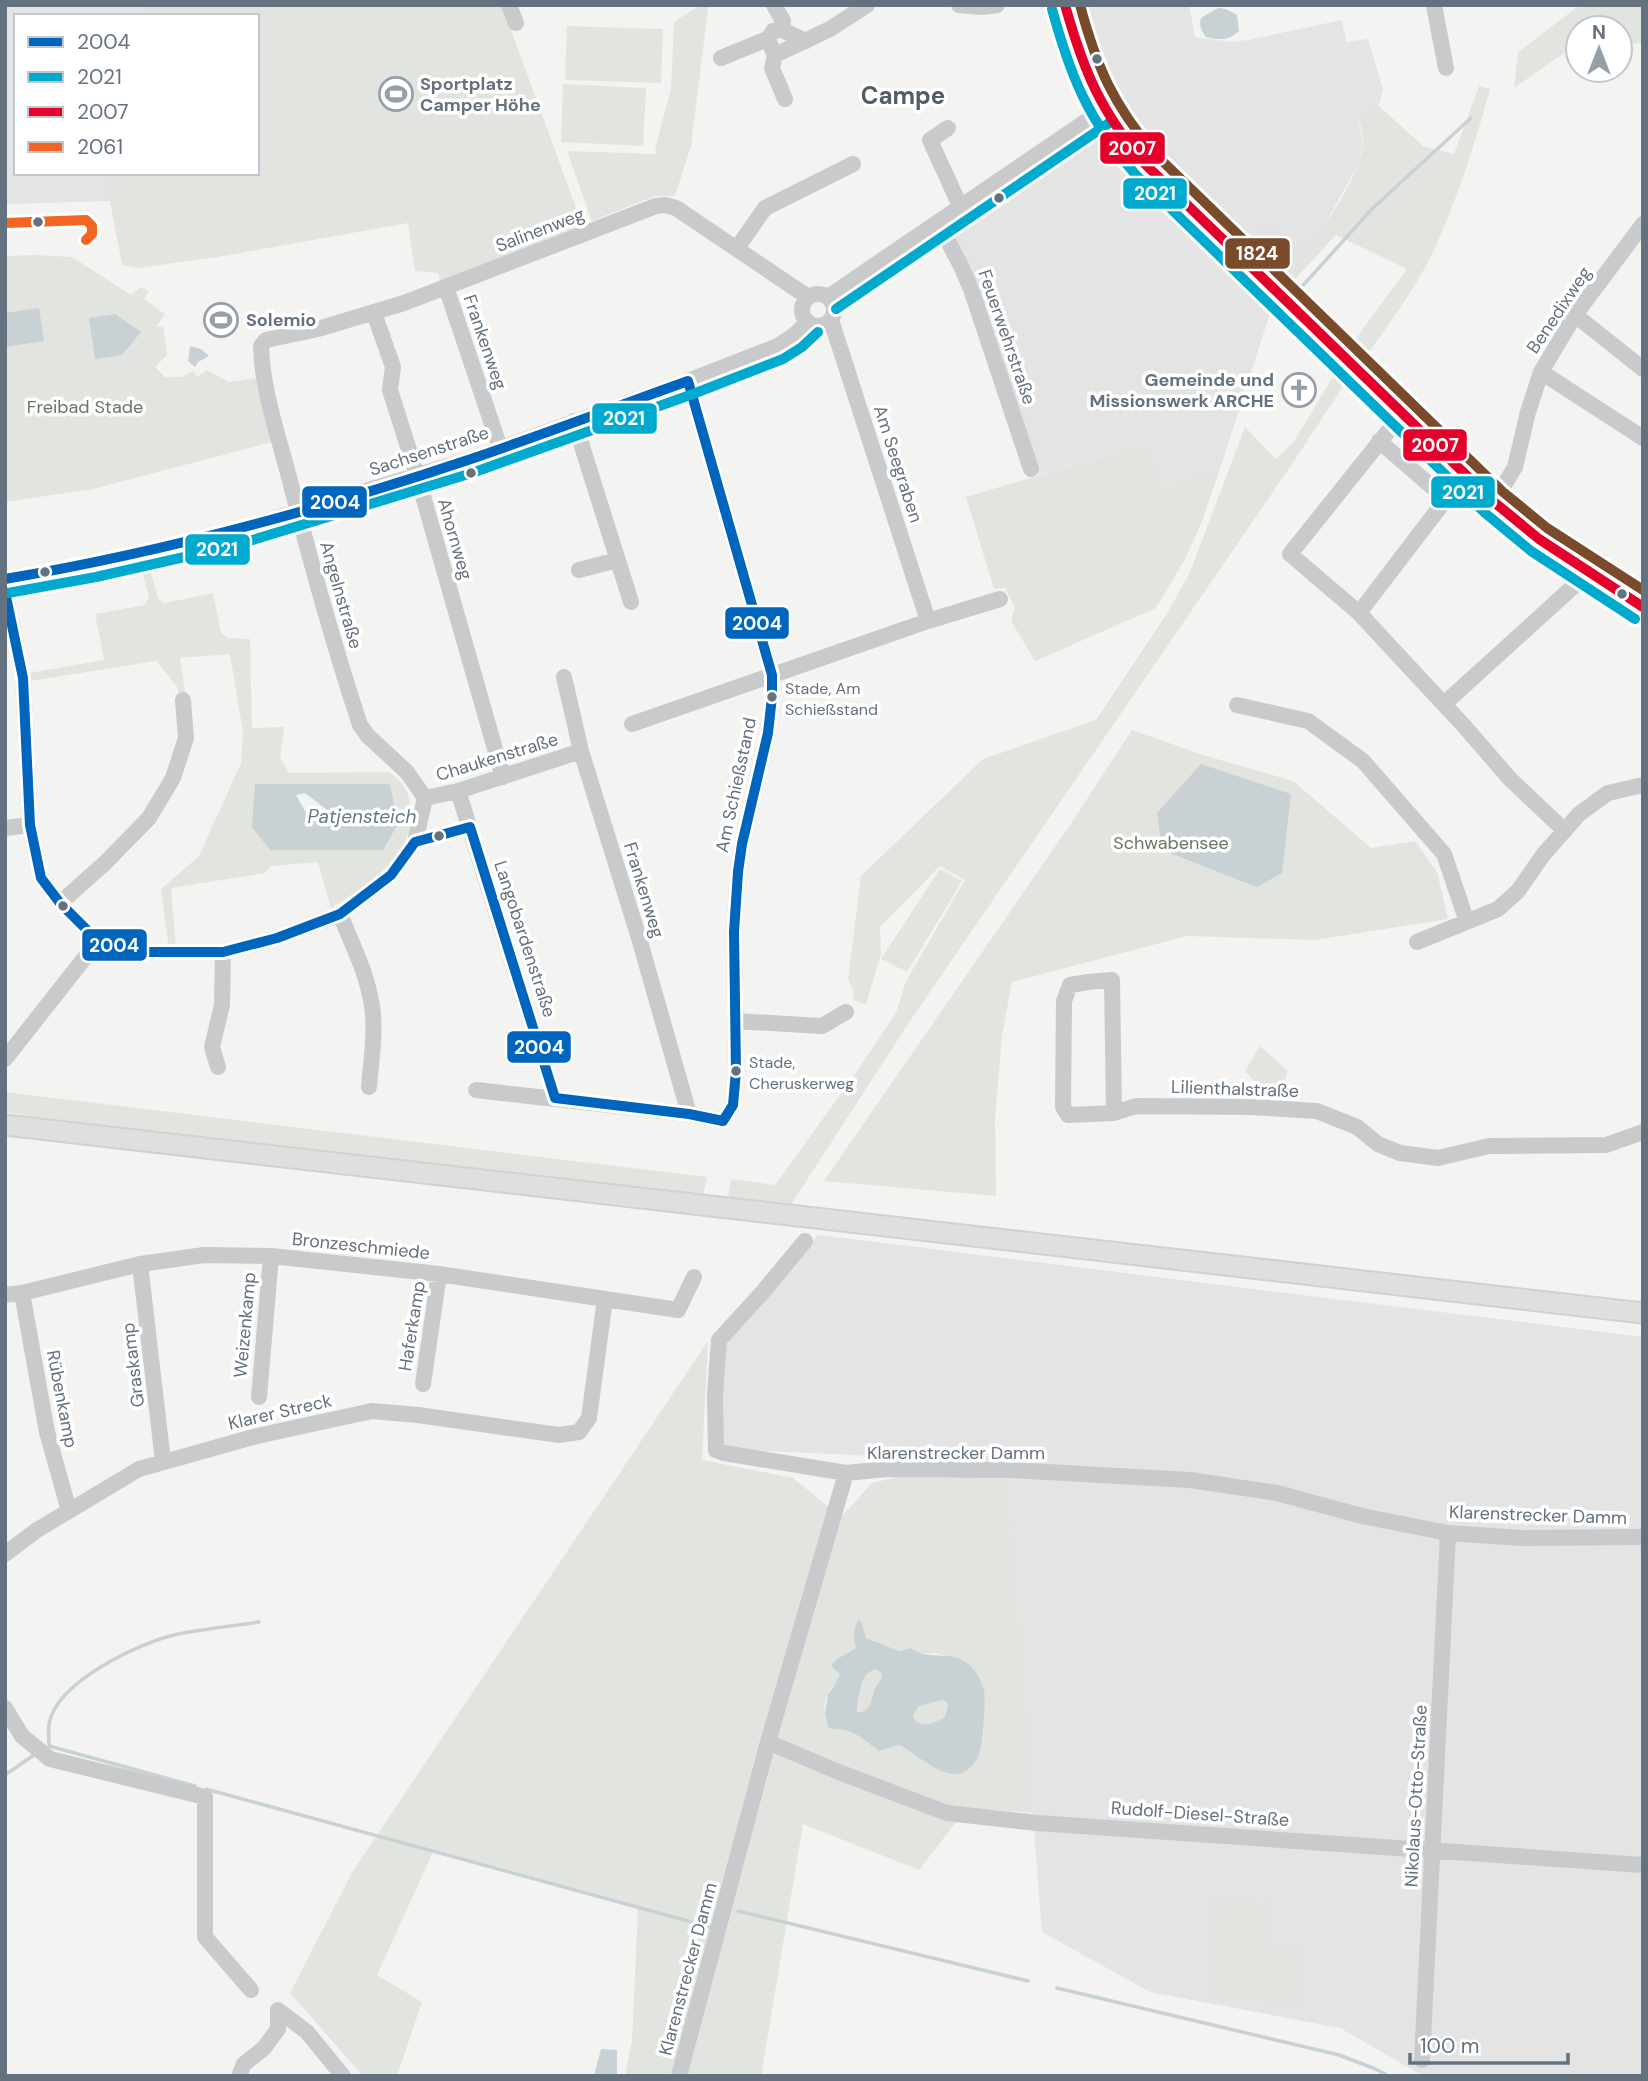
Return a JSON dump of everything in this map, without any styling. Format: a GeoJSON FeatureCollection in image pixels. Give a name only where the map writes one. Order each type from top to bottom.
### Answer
{"type":"FeatureCollection","features":[{"type":"Feature","properties":{"kind":"main road"},"geometry":{"type":"LineString","coordinates":[[1065,5],[1084,68],[1104,109],[1122,138],[1145,164],[1494,502],[1539,539],[1643,607]]}},
{"type":"Feature","properties":{"kind":"main road"},"geometry":{"type":"LineString","coordinates":[[5,1125],[1643,1313]]}},
{"type":"Feature","properties":{"kind":"street"},"geometry":{"type":"LineString","coordinates":[[509,5],[516,23]]}},
{"type":"Feature","properties":{"kind":"street"},"geometry":{"type":"LineString","coordinates":[[774,5],[783,21],[775,42],[772,68],[785,99]]}},
{"type":"Feature","properties":{"kind":"street"},"geometry":{"type":"LineString","coordinates":[[721,58],[765,40],[806,41],[867,5]]}},
{"type":"Feature","properties":{"kind":"street"},"geometry":{"type":"LineString","coordinates":[[959,5],[997,5]]}},
{"type":"Feature","properties":{"kind":"street"},"geometry":{"type":"LineString","coordinates":[[1434,5],[1446,68]]}},
{"type":"Feature","properties":{"kind":"street"},"geometry":{"type":"LineString","coordinates":[[775,42],[806,41]]}},
{"type":"Feature","properties":{"kind":"street"},"geometry":{"type":"LineString","coordinates":[[828,297],[1104,109]]}},
{"type":"Feature","properties":{"kind":"street"},"geometry":{"type":"LineString","coordinates":[[948,128],[930,140],[960,206]]}},
{"type":"Feature","properties":{"kind":"street"},"geometry":{"type":"LineString","coordinates":[[737,248],[765,208],[853,164]]}},
{"type":"Feature","properties":{"kind":"street","name":"Salinenweg"},"geometry":{"type":"LineString","coordinates":[[266,340],[374,313],[656,206],[665,205],[676,208],[808,297]]}},
{"type":"Feature","properties":{"kind":"street","name":"Feuerwehrstraße"},"geometry":{"type":"LineString","coordinates":[[937,222],[972,292],[1031,469]]}},
{"type":"Feature","properties":{"kind":"street","name":"Benedixweg"},"geometry":{"type":"LineString","coordinates":[[1494,502],[1515,467],[1541,372],[1575,315],[1643,224]]}},
{"type":"Feature","properties":{"kind":"street","name":"Frankenweg"},"geometry":{"type":"LineString","coordinates":[[446,287],[500,448]]}},
{"type":"Feature","properties":{"kind":"street"},"geometry":{"type":"LineString","coordinates":[[818,293],[828,297],[835,310],[831,320],[817,327],[807,323],[802,310],[808,297],[818,293]]}},
{"type":"Feature","properties":{"kind":"street","name":"Ahornweg"},"geometry":{"type":"LineString","coordinates":[[374,313],[393,367],[390,390],[503,777]]}},
{"type":"Feature","properties":{"kind":"street"},"geometry":{"type":"LineString","coordinates":[[1575,315],[1643,369]]}},
{"type":"Feature","properties":{"kind":"street","name":"Am Seegraben"},"geometry":{"type":"LineString","coordinates":[[831,320],[928,621]]}},
{"type":"Feature","properties":{"kind":"street","name":"Sachsenstraße"},"geometry":{"type":"LineString","coordinates":[[5,579],[93,563],[230,532],[417,475],[574,422],[778,346],[807,323]]}},
{"type":"Feature","properties":{"kind":"street","name":"Angelnstraße"},"geometry":{"type":"LineString","coordinates":[[266,340],[261,346],[263,369],[273,418],[317,585],[360,725],[368,736],[407,772],[425,798]]}},
{"type":"Feature","properties":{"kind":"street"},"geometry":{"type":"LineString","coordinates":[[1541,372],[1643,438]]}},
{"type":"Feature","properties":{"kind":"street","name":"Am Schießstand"},"geometry":{"type":"LineString","coordinates":[[688,381],[772,675],[768,733],[738,872],[734,932],[733,1105],[723,1121],[690,1114]]}},
{"type":"Feature","properties":{"kind":"street"},"geometry":{"type":"LineString","coordinates":[[1402,414],[1290,554],[1359,613],[1510,779],[1564,831]]}},
{"type":"Feature","properties":{"kind":"street"},"geometry":{"type":"LineString","coordinates":[[574,422],[631,601]]}},
{"type":"Feature","properties":{"kind":"street"},"geometry":{"type":"LineString","coordinates":[[1359,613],[1446,499],[1379,441]]}},
{"type":"Feature","properties":{"kind":"street"},"geometry":{"type":"LineString","coordinates":[[579,570],[617,560]]}},
{"type":"Feature","properties":{"kind":"street"},"geometry":{"type":"LineString","coordinates":[[1444,704],[1575,585],[1584,569]]}},
{"type":"Feature","properties":{"kind":"street"},"geometry":{"type":"LineString","coordinates":[[5,591],[23,678],[30,825],[41,878],[60,904],[98,941],[143,952],[223,952],[277,938],[340,914],[391,875],[415,842],[425,798]]}},
{"type":"Feature","properties":{"kind":"street"},"geometry":{"type":"LineString","coordinates":[[632,724],[928,621],[1000,599]]}},
{"type":"Feature","properties":{"kind":"street","name":"Frankenweg"},"geometry":{"type":"LineString","coordinates":[[564,677],[581,751],[690,1114]]}},
{"type":"Feature","properties":{"kind":"street"},"geometry":{"type":"LineString","coordinates":[[5,681],[23,678]]}},
{"type":"Feature","properties":{"kind":"street"},"geometry":{"type":"LineString","coordinates":[[60,904],[149,818],[173,778],[186,738],[183,699]]}},
{"type":"Feature","properties":{"kind":"street"},"geometry":{"type":"LineString","coordinates":[[1237,705],[1308,721],[1363,761],[1444,854],[1467,922]]}},
{"type":"Feature","properties":{"kind":"street","name":"Chaukenstraße"},"geometry":{"type":"LineString","coordinates":[[425,798],[458,791],[581,751]]}},
{"type":"Feature","properties":{"kind":"street"},"geometry":{"type":"LineString","coordinates":[[1417,942],[1498,909],[1518,891],[1543,855],[1579,814],[1608,793],[1643,785]]}},
{"type":"Feature","properties":{"kind":"street","name":"Langobardenstraße"},"geometry":{"type":"LineString","coordinates":[[458,791],[555,1098]]}},
{"type":"Feature","properties":{"kind":"street"},"geometry":{"type":"LineString","coordinates":[[5,828],[30,825]]}},
{"type":"Feature","properties":{"kind":"street"},"geometry":{"type":"LineString","coordinates":[[340,914],[366,976],[372,1007],[369,1087]]}},
{"type":"Feature","properties":{"kind":"street"},"geometry":{"type":"LineString","coordinates":[[5,1059],[98,941]]}},
{"type":"Feature","properties":{"kind":"street"},"geometry":{"type":"LineString","coordinates":[[218,1067],[212,1047],[222,1005],[223,952]]}},
{"type":"Feature","properties":{"kind":"street","name":"Lilienthalstraße"},"geometry":{"type":"LineString","coordinates":[[1114,1113],[1112,980],[1070,985],[1064,1001],[1063,1107],[1068,1115],[1114,1113],[1136,1106],[1250,1107],[1317,1111],[1357,1127],[1378,1144],[1400,1153],[1438,1158],[1489,1146],[1606,1145],[1643,1132]]}},
{"type":"Feature","properties":{"kind":"street"},"geometry":{"type":"LineString","coordinates":[[735,1021],[822,1026],[846,1012]]}},
{"type":"Feature","properties":{"kind":"street"},"geometry":{"type":"LineString","coordinates":[[476,1090],[690,1114]]}},
{"type":"Feature","properties":{"kind":"street"},"geometry":{"type":"LineString","coordinates":[[805,1241],[719,1340],[715,1395],[716,1450],[846,1473]]}},
{"type":"Feature","properties":{"kind":"street","name":"Bronzeschmiede"},"geometry":{"type":"LineString","coordinates":[[5,1295],[140,1264],[205,1255],[271,1256],[439,1274],[678,1310],[694,1277]]}},
{"type":"Feature","properties":{"kind":"street","name":"Weizenkamp"},"geometry":{"type":"LineString","coordinates":[[259,1397],[271,1256]]}},
{"type":"Feature","properties":{"kind":"street","name":"Graskamp"},"geometry":{"type":"LineString","coordinates":[[140,1264],[163,1461]]}},
{"type":"Feature","properties":{"kind":"street","name":"Haferkamp"},"geometry":{"type":"LineString","coordinates":[[422,1384],[439,1274]]}},
{"type":"Feature","properties":{"kind":"street","name":"Rübenkamp"},"geometry":{"type":"LineString","coordinates":[[22,1293],[47,1432],[69,1511]]}},
{"type":"Feature","properties":{"kind":"street","name":"Klarer Streck"},"geometry":{"type":"LineString","coordinates":[[5,1554],[37,1530],[138,1469],[257,1436],[372,1411],[559,1435],[579,1432],[586,1423],[605,1299]]}},
{"type":"Feature","properties":{"kind":"street","name":"Klarenstrecker Damm"},"geometry":{"type":"LineString","coordinates":[[679,2076],[768,1742],[846,1473],[886,1469],[1010,1470],[1190,1480],[1277,1493],[1362,1516],[1448,1533],[1522,1538],[1643,1537]]}},
{"type":"Feature","properties":{"kind":"street","name":"Nikolaus-Otto-Straße"},"geometry":{"type":"LineString","coordinates":[[1422,2060],[1448,1533]]}},
{"type":"Feature","properties":{"kind":"street"},"geometry":{"type":"LineString","coordinates":[[5,1708],[22,1736],[50,1759],[205,1797],[205,1937],[251,1990]]}},
{"type":"Feature","properties":{"kind":"street","name":"Rudolf-Diesel-Straße"},"geometry":{"type":"LineString","coordinates":[[768,1742],[947,1813],[1037,1823],[1643,1865]]}},
{"type":"Feature","properties":{"kind":"street"},"geometry":{"type":"LineString","coordinates":[[239,2076],[244,2064],[264,2048],[278,2029],[278,2010],[307,2032],[343,2076]]}},
{"type":"Feature","properties":{"kind":"shaded area"},"geometry":{"type":"Polygon","coordinates":[[[5,5],[141,5],[141,14],[14,14],[14,175],[110,175],[110,201],[5,204],[5,5]]]}},
{"type":"Feature","properties":{"kind":"shaded area"},"geometry":{"type":"Polygon","coordinates":[[[1089,5],[1189,5],[1195,37],[1231,42],[1342,20],[1346,42],[1368,39],[1383,89],[1379,106],[1357,111],[1363,143],[1358,164],[1319,236],[1304,251],[1252,238],[1245,249],[1143,145],[1097,72],[1075,8],[1089,5]]]}},
{"type":"Feature","properties":{"kind":"shaded area"},"geometry":{"type":"Polygon","coordinates":[[[1094,136],[1111,143],[1249,279],[1272,307],[1221,466],[1160,487],[1145,444],[1039,475],[978,287],[949,226],[1087,137],[1094,136]]]}},
{"type":"Feature","properties":{"kind":"shaded area"},"geometry":{"type":"Polygon","coordinates":[[[818,1235],[1643,1337],[1643,2076],[1423,2076],[1340,2028],[1150,1992],[1042,1932],[1003,1462],[723,1449],[723,1342],[818,1235]]]}},
{"type":"Feature","properties":{"kind":"green space","name":"Sportplatz Camper Höhe"},"geometry":{"type":"Polygon","coordinates":[[[141,5],[502,5],[583,227],[441,283],[438,273],[415,271],[408,223],[218,257],[138,268],[122,265],[110,201],[110,175],[259,175],[259,14],[141,14],[141,5]]]}},
{"type":"Feature","properties":{"kind":"green space"},"geometry":{"type":"Polygon","coordinates":[[[700,5],[707,5],[708,10],[691,146],[675,196],[655,196],[592,221],[567,151],[655,154],[671,88],[674,22],[700,5]]]}},
{"type":"Feature","properties":{"kind":"green space"},"geometry":{"type":"Polygon","coordinates":[[[1580,5],[1643,5],[1643,43],[1634,44],[1634,14],[1568,14],[1580,5]]]}},
{"type":"Feature","properties":{"kind":"green space"},"geometry":{"type":"Polygon","coordinates":[[[1564,17],[1564,53],[1514,88],[1518,52],[1564,17]]]}},
{"type":"Feature","properties":{"kind":"green space"},"geometry":{"type":"Polygon","coordinates":[[[567,26],[663,29],[661,83],[565,80],[567,26]]]}},
{"type":"Feature","properties":{"kind":"green space"},"geometry":{"type":"Polygon","coordinates":[[[563,84],[646,88],[643,146],[561,142],[563,84]]]}},
{"type":"Feature","properties":{"kind":"green space"},"geometry":{"type":"Polygon","coordinates":[[[1479,86],[1490,89],[1471,154],[1448,217],[1416,283],[1368,354],[1354,341],[1407,269],[1336,235],[1295,279],[1252,238],[1270,223],[1304,250],[1312,242],[1340,201],[1361,156],[1363,140],[1357,111],[1379,106],[1423,146],[1454,154],[1479,86]]]}},
{"type":"Feature","properties":{"kind":"green space","name":"Freibad Stade"},"geometry":{"type":"Polygon","coordinates":[[[5,256],[72,257],[131,295],[141,287],[149,291],[144,299],[165,314],[156,327],[163,326],[167,355],[155,367],[165,377],[182,377],[194,371],[197,377],[207,370],[229,382],[256,378],[272,442],[93,489],[5,502],[5,256]]]}},
{"type":"Feature","properties":{"kind":"green space"},"geometry":{"type":"Polygon","coordinates":[[[1336,372],[1346,382],[910,1021],[790,1206],[728,1198],[731,1179],[775,1185],[896,1013],[906,981],[965,880],[940,866],[880,927],[881,954],[866,1004],[853,1000],[854,992],[848,979],[861,876],[983,759],[1096,720],[1168,612],[1190,572],[1245,427],[1276,459],[1293,443],[1336,372]]]}},
{"type":"Feature","properties":{"kind":"green space"},"geometry":{"type":"Polygon","coordinates":[[[1145,444],[1161,487],[1221,466],[1201,524],[1184,561],[1156,608],[1035,661],[1011,621],[1015,607],[1005,588],[994,589],[966,497],[1145,444]]]}},
{"type":"Feature","properties":{"kind":"green space"},"geometry":{"type":"Polygon","coordinates":[[[147,561],[159,600],[165,603],[213,593],[221,633],[227,638],[250,639],[252,728],[284,727],[280,757],[289,773],[390,772],[406,790],[411,809],[405,842],[396,856],[372,880],[331,908],[318,862],[271,866],[265,873],[171,888],[176,949],[169,949],[161,889],[199,856],[241,763],[243,732],[230,654],[180,658],[186,697],[180,698],[177,686],[156,661],[30,681],[29,673],[104,660],[95,614],[145,605],[149,597],[140,564],[147,561]],[[255,784],[270,850],[390,784],[255,784]]]}},
{"type":"Feature","properties":{"kind":"green space","name":"Schwabensee"},"geometry":{"type":"Polygon","coordinates":[[[1132,730],[1203,755],[1293,781],[1371,848],[1415,841],[1437,872],[1448,919],[1315,940],[1187,936],[1012,982],[1002,1035],[995,1118],[996,1196],[824,1181],[1072,822],[1132,730]]]}},
{"type":"Feature","properties":{"kind":"green space"},"geometry":{"type":"Polygon","coordinates":[[[940,869],[962,881],[907,972],[881,959],[940,869]]]}},
{"type":"Feature","properties":{"kind":"green space"},"geometry":{"type":"Polygon","coordinates":[[[1260,1046],[1287,1070],[1282,1097],[1255,1095],[1256,1083],[1245,1071],[1260,1046]]]}},
{"type":"Feature","properties":{"kind":"green space"},"geometry":{"type":"Polygon","coordinates":[[[5,1092],[707,1177],[703,1196],[126,1131],[5,1112],[5,1092]]]}},
{"type":"Feature","properties":{"kind":"green space"},"geometry":{"type":"Polygon","coordinates":[[[708,1341],[702,1460],[793,1478],[841,1517],[872,1483],[914,1473],[1006,1474],[1033,1813],[967,1808],[919,1870],[803,1824],[761,2076],[625,2076],[632,2041],[638,1908],[433,1852],[377,1975],[422,2002],[397,2076],[363,2076],[290,1993],[353,1871],[708,1341]],[[866,1638],[857,1648],[837,1659],[840,1675],[826,1698],[825,1706],[829,1727],[850,1732],[879,1751],[899,1745],[934,1766],[979,1755],[984,1711],[983,1688],[943,1655],[920,1653],[911,1648],[899,1651],[866,1638]]]}},
{"type":"Feature","properties":{"kind":"green space"},"geometry":{"type":"Polygon","coordinates":[[[876,1669],[883,1676],[869,1708],[861,1713],[857,1712],[864,1678],[876,1669]]]}},
{"type":"Feature","properties":{"kind":"green space"},"geometry":{"type":"Polygon","coordinates":[[[946,1701],[949,1706],[945,1717],[923,1724],[912,1717],[918,1707],[946,1701]]]}},
{"type":"Feature","properties":{"kind":"green space"},"geometry":{"type":"Polygon","coordinates":[[[1212,1901],[1272,1904],[1270,1932],[1210,1929],[1212,1901]]]}},
{"type":"Feature","properties":{"kind":"green space"},"geometry":{"type":"Polygon","coordinates":[[[1211,1933],[1241,1935],[1241,1939],[1270,1941],[1270,1944],[1300,1946],[1297,2005],[1268,2004],[1267,2000],[1238,1999],[1237,1995],[1208,1993],[1211,1933]]]}},
{"type":"Feature","properties":{"kind":"water"},"geometry":{"type":"Polygon","coordinates":[[[1218,8],[1237,15],[1239,31],[1231,37],[1206,37],[1202,30],[1201,18],[1218,8]]]}},
{"type":"Feature","properties":{"kind":"water"},"geometry":{"type":"Polygon","coordinates":[[[39,308],[44,341],[5,347],[5,313],[39,308]]]}},
{"type":"Feature","properties":{"kind":"water"},"geometry":{"type":"Polygon","coordinates":[[[115,314],[141,332],[122,355],[95,359],[89,318],[115,314]]]}},
{"type":"Feature","properties":{"kind":"water"},"geometry":{"type":"Polygon","coordinates":[[[190,346],[201,349],[209,356],[195,367],[188,361],[190,346]]]}},
{"type":"Feature","properties":{"kind":"water","name":"Schwabensee"},"geometry":{"type":"Polygon","coordinates":[[[1201,764],[1291,794],[1282,873],[1257,887],[1162,850],[1157,813],[1201,764]]]}},
{"type":"Feature","properties":{"kind":"water","name":"Patjensteich"},"geometry":{"type":"Polygon","coordinates":[[[255,784],[390,784],[398,824],[383,850],[270,850],[252,827],[255,784]],[[305,793],[296,795],[310,820],[326,809],[305,793]]]}},
{"type":"Feature","properties":{"kind":"water"},"geometry":{"type":"Polygon","coordinates":[[[860,1619],[866,1638],[899,1651],[911,1648],[926,1654],[951,1656],[967,1663],[975,1672],[984,1690],[984,1722],[979,1754],[967,1770],[960,1774],[942,1771],[899,1745],[879,1751],[854,1734],[828,1727],[825,1714],[828,1694],[840,1674],[831,1666],[837,1659],[856,1648],[854,1633],[860,1619]],[[875,1669],[864,1679],[857,1712],[868,1708],[882,1678],[881,1672],[875,1669]],[[946,1701],[918,1707],[913,1717],[923,1724],[945,1717],[948,1706],[946,1701]]]}},
{"type":"Feature","properties":{"kind":"water"},"geometry":{"type":"Polygon","coordinates":[[[601,2049],[617,2050],[617,2076],[594,2076],[601,2049]]]}},
{"type":"Feature","properties":{"kind":"waterway"},"geometry":{"type":"LineString","coordinates":[[1297,292],[1372,209],[1471,118]]}},
{"type":"Feature","properties":{"kind":"waterway"},"geometry":{"type":"LineString","coordinates":[[195,1786],[49,1746],[49,1724],[55,1708],[83,1679],[102,1666],[143,1646],[178,1634],[259,1622]]}},
{"type":"Feature","properties":{"kind":"waterway"},"geometry":{"type":"LineString","coordinates":[[5,1775],[34,1755]]}},
{"type":"Feature","properties":{"kind":"waterway"},"geometry":{"type":"LineString","coordinates":[[206,1789],[710,1927]]}},
{"type":"Feature","properties":{"kind":"waterway"},"geometry":{"type":"LineString","coordinates":[[738,1911],[1028,1981]]}},
{"type":"Feature","properties":{"kind":"waterway"},"geometry":{"type":"LineString","coordinates":[[1057,1988],[1339,2055],[1389,2076]]}},
{"type":"Feature","properties":{"kind":"transit line","name":"2007"},"geometry":{"type":"LineString","coordinates":[[1065,5],[1079,51],[1095,89],[1116,126],[1145,164],[1494,502],[1539,539],[1643,607]]}},
{"type":"Feature","properties":{"kind":"transit line","name":"1824"},"geometry":{"type":"LineString","coordinates":[[1080,5],[1093,48],[1108,84],[1140,136],[1155,154],[1503,492],[1547,528],[1643,590]]}},
{"type":"Feature","properties":{"kind":"transit line","name":"2021"},"geometry":{"type":"LineString","coordinates":[[1052,9],[1066,56],[1083,97],[1105,135],[1135,174],[1485,513],[1531,551],[1635,619]]}},
{"type":"Feature","properties":{"kind":"transit line","name":"2021"},"geometry":{"type":"LineString","coordinates":[[836,309],[1112,121]]}},
{"type":"Feature","properties":{"kind":"transit line","name":"2061"},"geometry":{"type":"LineString","coordinates":[[5,223],[86,220],[92,226],[92,234],[86,240]]}},
{"type":"Feature","properties":{"kind":"transit line","name":"2021"},"geometry":{"type":"LineString","coordinates":[[8,593],[96,577],[233,546],[472,473],[783,359],[802,347],[818,332]]}},
{"type":"Feature","properties":{"kind":"transit line","name":"2004"},"geometry":{"type":"LineString","coordinates":[[5,579],[181,543],[296,513],[411,479],[688,381],[772,675],[768,733],[738,872],[734,932],[736,1071],[733,1105],[723,1121],[689,1114],[555,1098],[470,827],[415,842],[391,875],[340,914],[277,938],[223,952],[143,952],[98,941],[60,903],[41,878],[30,825],[23,678],[5,592]]}},
{"type":"Feature","properties":{"kind":"place","name":"Sportplatz Camper Höhe"},"geometry":{"type":"Point","coordinates":[396,94]}},
{"type":"Feature","properties":{"kind":"place","name":"Solemio"},"geometry":{"type":"Point","coordinates":[221,320]}},
{"type":"Feature","properties":{"kind":"place","name":"Gemeinde und Missionswerk ARCHE"},"geometry":{"type":"Point","coordinates":[1299,390]}},
{"type":"Feature","properties":{"kind":"place","name":"Stade, Am Schießstand"},"geometry":{"type":"Point","coordinates":[772,697]}},
{"type":"Feature","properties":{"kind":"place","name":"Stade, Cheruskerweg"},"geometry":{"type":"Point","coordinates":[736,1071]}},
{"type":"Feature","properties":{"kind":"district","name":"Campe"},"geometry":{"type":"Point","coordinates":[903,95]}}]}
